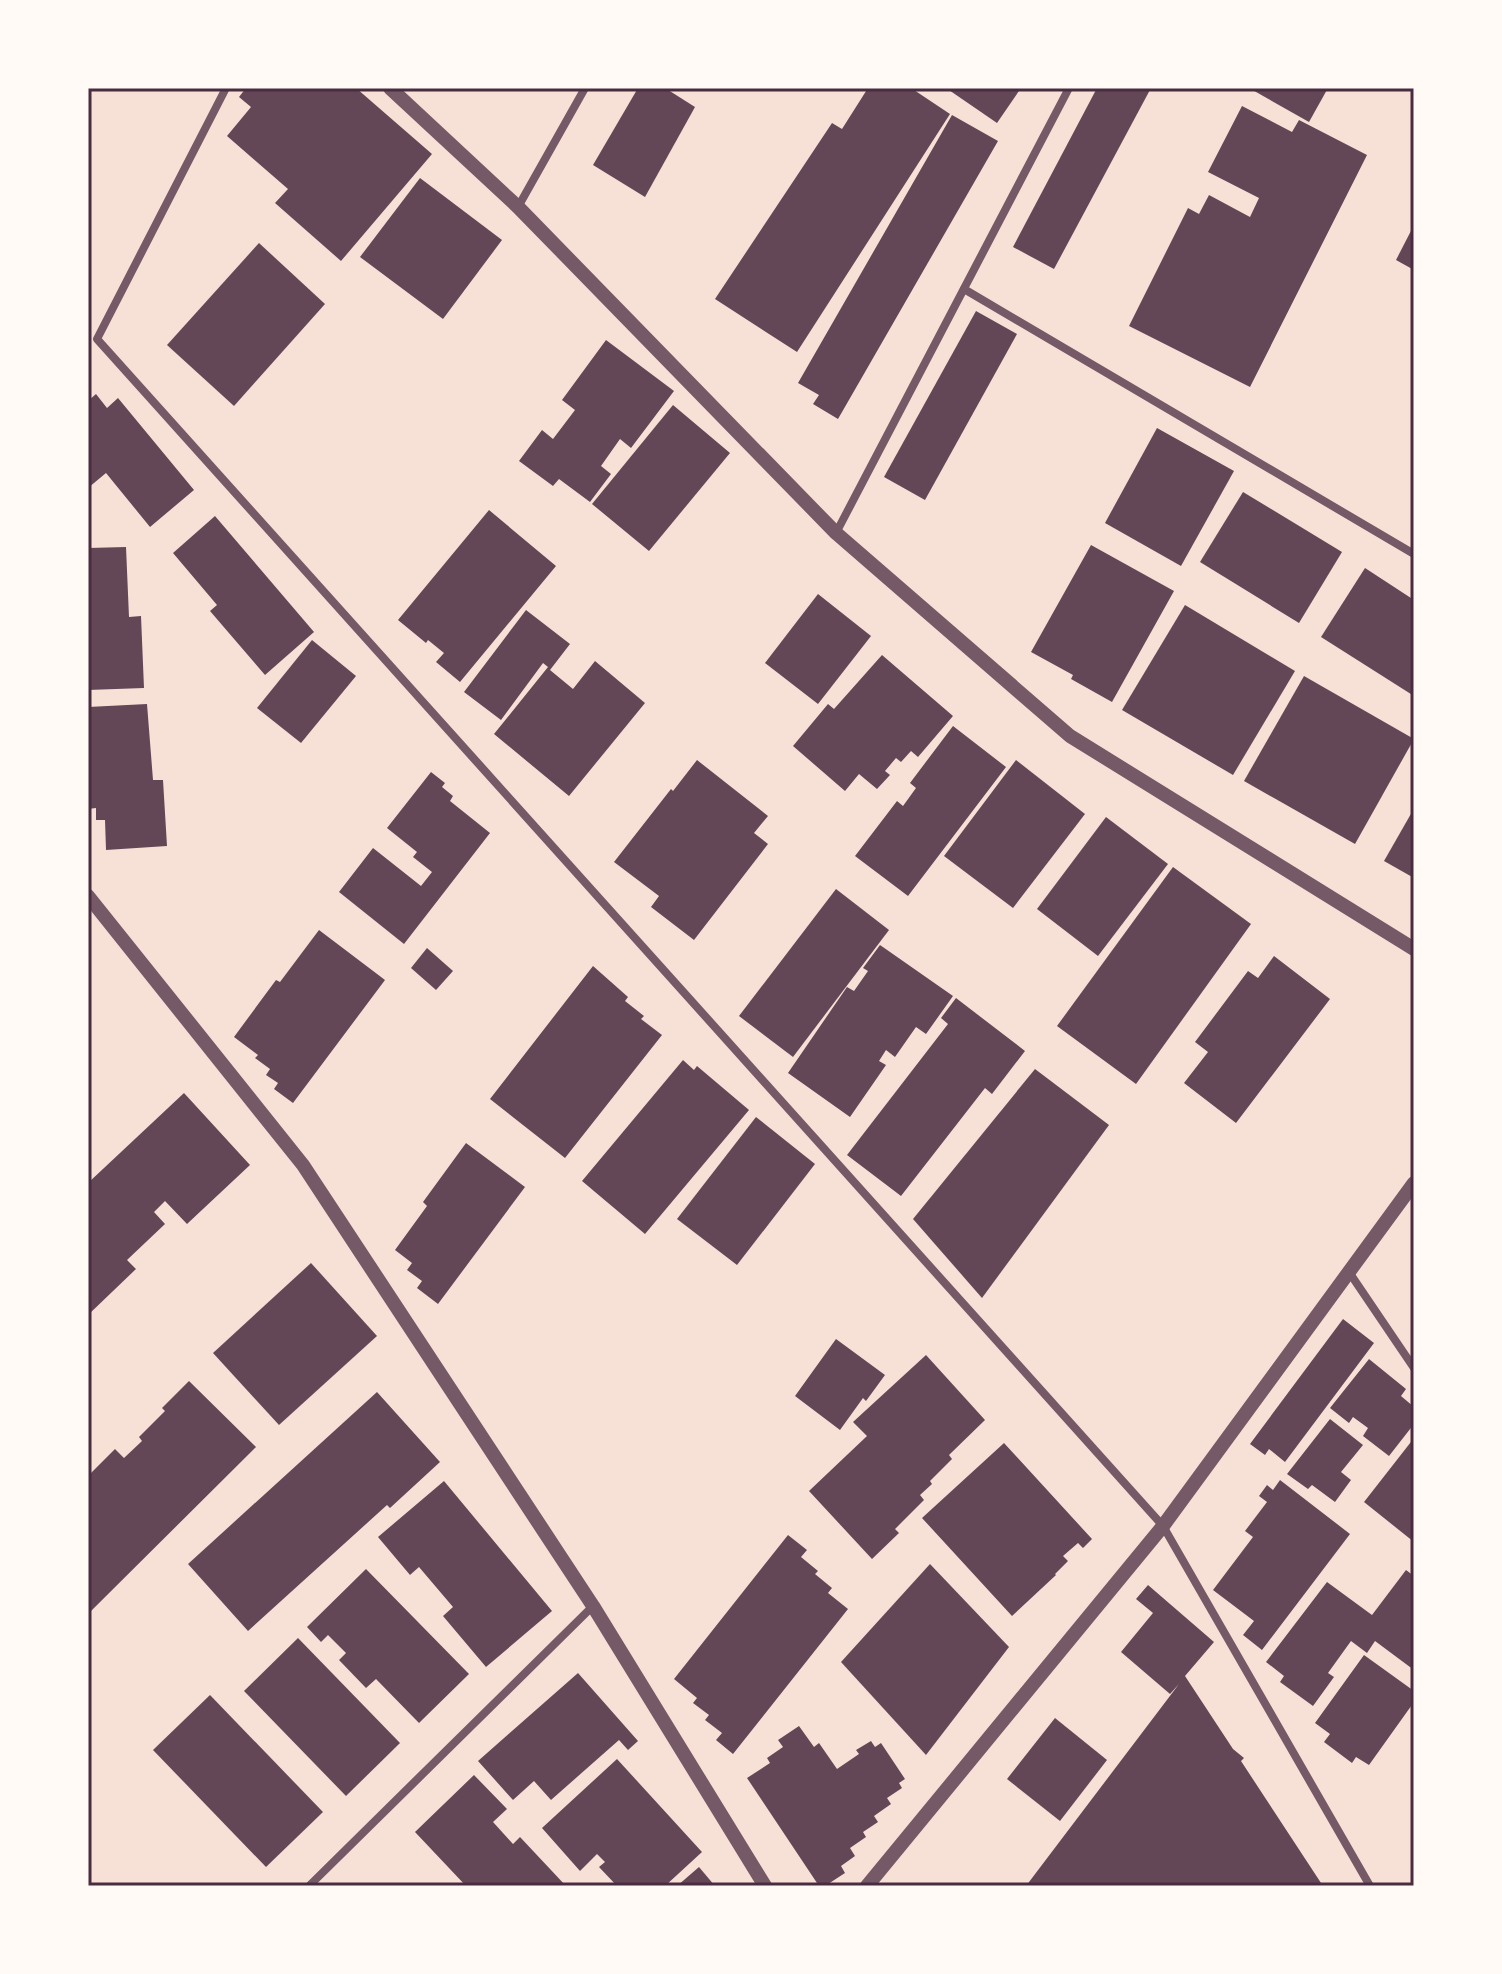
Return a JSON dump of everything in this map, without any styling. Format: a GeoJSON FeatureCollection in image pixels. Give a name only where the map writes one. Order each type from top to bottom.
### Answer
{"type":"FeatureCollection","features":[{"type":"Feature","properties":{"kind":"street"},"geometry":{"type":"LineString","coordinates":[[226,88],[97,339],[1163,1526],[1370,1886]]}},
{"type":"Feature","properties":{"kind":"street"},"geometry":{"type":"LineString","coordinates":[[390,88],[518,207],[836,533],[1070,736],[1414,949]]}},
{"type":"Feature","properties":{"kind":"street"},"geometry":{"type":"LineString","coordinates":[[518,207],[585,88]]}},
{"type":"Feature","properties":{"kind":"street"},"geometry":{"type":"LineString","coordinates":[[836,533],[1069,88]]}},
{"type":"Feature","properties":{"kind":"street"},"geometry":{"type":"LineString","coordinates":[[964,289],[1414,554]]}},
{"type":"Feature","properties":{"kind":"street"},"geometry":{"type":"LineString","coordinates":[[88,896],[303,1165],[593,1606],[765,1886]]}},
{"type":"Feature","properties":{"kind":"street"},"geometry":{"type":"LineString","coordinates":[[867,1886],[1163,1526],[1414,1183]]}},
{"type":"Feature","properties":{"kind":"street"},"geometry":{"type":"LineString","coordinates":[[1349,1272],[1414,1368]]}},
{"type":"Feature","properties":{"kind":"street"},"geometry":{"type":"LineString","coordinates":[[309,1886],[593,1606]]}},
{"type":"Feature","properties":{"kind":"building"},"geometry":{"type":"Polygon","coordinates":[[[246,88],[356,88],[432,154],[341,261],[275,203],[288,189],[227,136],[251,107],[239,97],[246,88]]]}},
{"type":"Feature","properties":{"kind":"building"},"geometry":{"type":"Polygon","coordinates":[[[638,88],[665,88],[695,107],[645,197],[593,165],[638,88]]]}},
{"type":"Feature","properties":{"kind":"building"},"geometry":{"type":"Polygon","coordinates":[[[868,88],[911,88],[950,114],[797,352],[715,299],[832,123],[842,129],[868,88]]]}},
{"type":"Feature","properties":{"kind":"building"},"geometry":{"type":"Polygon","coordinates":[[[946,88],[1021,88],[997,123],[946,88]]]}},
{"type":"Feature","properties":{"kind":"building"},"geometry":{"type":"Polygon","coordinates":[[[1097,88],[1151,88],[1054,269],[1013,247],[1097,88]]]}},
{"type":"Feature","properties":{"kind":"building"},"geometry":{"type":"Polygon","coordinates":[[[1249,88],[1328,88],[1309,122],[1249,88]]]}},
{"type":"Feature","properties":{"kind":"building"},"geometry":{"type":"Polygon","coordinates":[[[1242,106],[1292,132],[1299,120],[1367,155],[1250,387],[1129,326],[1188,208],[1199,214],[1209,195],[1250,217],[1259,198],[1208,172],[1242,106]]]}},
{"type":"Feature","properties":{"kind":"building"},"geometry":{"type":"Polygon","coordinates":[[[952,115],[998,141],[838,419],[813,404],[819,395],[798,383],[952,115]]]}},
{"type":"Feature","properties":{"kind":"building"},"geometry":{"type":"Polygon","coordinates":[[[420,178],[502,240],[443,319],[360,257],[420,178]]]}},
{"type":"Feature","properties":{"kind":"building"},"geometry":{"type":"Polygon","coordinates":[[[1414,225],[1414,270],[1396,260],[1414,225]]]}},
{"type":"Feature","properties":{"kind":"building"},"geometry":{"type":"Polygon","coordinates":[[[259,243],[325,304],[234,406],[167,345],[259,243]]]}},
{"type":"Feature","properties":{"kind":"building"},"geometry":{"type":"Polygon","coordinates":[[[976,311],[1017,334],[925,500],[884,477],[976,311]]]}},
{"type":"Feature","properties":{"kind":"building"},"geometry":{"type":"Polygon","coordinates":[[[606,340],[674,391],[631,448],[620,439],[601,466],[611,474],[590,502],[559,479],[553,486],[519,461],[542,430],[553,439],[575,410],[562,400],[606,340]]]}},
{"type":"Feature","properties":{"kind":"building"},"geometry":{"type":"Polygon","coordinates":[[[96,394],[107,408],[118,398],[194,490],[150,527],[106,473],[88,488],[88,401],[96,394]]]}},
{"type":"Feature","properties":{"kind":"building"},"geometry":{"type":"Polygon","coordinates":[[[673,405],[730,453],[649,551],[592,504],[673,405]]]}},
{"type":"Feature","properties":{"kind":"building"},"geometry":{"type":"Polygon","coordinates":[[[1157,428],[1234,471],[1181,566],[1105,523],[1157,428]]]}},
{"type":"Feature","properties":{"kind":"building"},"geometry":{"type":"Polygon","coordinates":[[[1243,492],[1342,552],[1299,623],[1200,562],[1243,492]]]}},
{"type":"Feature","properties":{"kind":"building"},"geometry":{"type":"Polygon","coordinates":[[[489,510],[556,566],[460,682],[436,662],[444,653],[398,620],[489,510]]]}},
{"type":"Feature","properties":{"kind":"building"},"geometry":{"type":"Polygon","coordinates":[[[215,516],[314,632],[265,675],[210,611],[217,605],[173,553],[215,516]]]}},
{"type":"Feature","properties":{"kind":"building"},"geometry":{"type":"Polygon","coordinates":[[[1091,545],[1174,591],[1112,702],[1071,679],[1073,675],[1031,652],[1091,545]]]}},
{"type":"Feature","properties":{"kind":"building"},"geometry":{"type":"Polygon","coordinates":[[[126,547],[129,617],[141,616],[144,688],[88,690],[88,548],[126,547]]]}},
{"type":"Feature","properties":{"kind":"building"},"geometry":{"type":"Polygon","coordinates":[[[1365,568],[1414,600],[1414,696],[1321,637],[1365,568]]]}},
{"type":"Feature","properties":{"kind":"building"},"geometry":{"type":"Polygon","coordinates":[[[818,594],[871,636],[818,704],[765,663],[818,594]]]}},
{"type":"Feature","properties":{"kind":"building"},"geometry":{"type":"Polygon","coordinates":[[[1185,605],[1295,671],[1233,775],[1122,710],[1185,605]]]}},
{"type":"Feature","properties":{"kind":"building"},"geometry":{"type":"Polygon","coordinates":[[[526,610],[570,644],[550,670],[573,689],[595,661],[645,703],[569,796],[494,734],[548,667],[543,663],[501,720],[464,692],[526,610]]]}},
{"type":"Feature","properties":{"kind":"building"},"geometry":{"type":"Polygon","coordinates":[[[312,640],[356,676],[301,743],[257,708],[312,640]]]}},
{"type":"Feature","properties":{"kind":"building"},"geometry":{"type":"Polygon","coordinates":[[[882,655],[953,716],[918,757],[911,751],[901,762],[896,758],[885,771],[890,775],[877,789],[859,774],[845,791],[793,746],[828,704],[834,709],[882,655]]]}},
{"type":"Feature","properties":{"kind":"building"},"geometry":{"type":"Polygon","coordinates":[[[1304,676],[1414,739],[1355,844],[1244,781],[1304,676]]]}},
{"type":"Feature","properties":{"kind":"building"},"geometry":{"type":"Polygon","coordinates":[[[147,704],[153,780],[163,780],[167,846],[106,850],[105,820],[96,820],[96,808],[88,809],[88,707],[147,704]]]}},
{"type":"Feature","properties":{"kind":"building"},"geometry":{"type":"Polygon","coordinates":[[[953,726],[1006,767],[908,896],[855,856],[897,801],[903,806],[916,788],[910,783],[953,726]]]}},
{"type":"Feature","properties":{"kind":"building"},"geometry":{"type":"Polygon","coordinates":[[[697,760],[768,816],[754,833],[768,844],[694,940],[651,907],[659,896],[614,862],[697,760]]]}},
{"type":"Feature","properties":{"kind":"building"},"geometry":{"type":"Polygon","coordinates":[[[1016,760],[1085,814],[1013,908],[944,856],[1016,760]]]}},
{"type":"Feature","properties":{"kind":"building"},"geometry":{"type":"Polygon","coordinates":[[[431,772],[445,783],[442,787],[453,796],[450,801],[490,833],[404,944],[339,892],[373,848],[421,886],[432,872],[413,857],[417,852],[387,828],[431,772]]]}},
{"type":"Feature","properties":{"kind":"building"},"geometry":{"type":"Polygon","coordinates":[[[1414,813],[1414,878],[1384,861],[1414,813]]]}},
{"type":"Feature","properties":{"kind":"building"},"geometry":{"type":"Polygon","coordinates":[[[1106,817],[1168,864],[1098,956],[1037,909],[1106,817]]]}},
{"type":"Feature","properties":{"kind":"building"},"geometry":{"type":"Polygon","coordinates":[[[1173,867],[1251,924],[1136,1084],[1057,1026],[1173,867]]]}},
{"type":"Feature","properties":{"kind":"building"},"geometry":{"type":"Polygon","coordinates":[[[836,889],[889,930],[793,1057],[739,1016],[836,889]]]}},
{"type":"Feature","properties":{"kind":"building"},"geometry":{"type":"Polygon","coordinates":[[[319,930],[385,980],[293,1103],[274,1089],[278,1083],[266,1075],[270,1069],[255,1058],[258,1055],[234,1037],[276,980],[280,982],[319,930]]]}},
{"type":"Feature","properties":{"kind":"building"},"geometry":{"type":"Polygon","coordinates":[[[880,945],[953,996],[926,1034],[916,1027],[895,1057],[886,1050],[879,1061],[886,1065],[850,1117],[788,1073],[847,987],[854,991],[868,971],[863,968],[880,945]]]}},
{"type":"Feature","properties":{"kind":"building"},"geometry":{"type":"Polygon","coordinates":[[[427,948],[453,971],[436,990],[411,968],[427,948]]]}},
{"type":"Feature","properties":{"kind":"building"},"geometry":{"type":"Polygon","coordinates":[[[1274,956],[1330,999],[1236,1123],[1184,1083],[1208,1052],[1195,1042],[1248,971],[1258,978],[1274,956]]]}},
{"type":"Feature","properties":{"kind":"building"},"geometry":{"type":"Polygon","coordinates":[[[593,966],[628,997],[625,1001],[644,1016],[641,1019],[662,1035],[565,1158],[490,1099],[593,966]]]}},
{"type":"Feature","properties":{"kind":"building"},"geometry":{"type":"Polygon","coordinates":[[[956,998],[1025,1051],[992,1094],[985,1088],[901,1196],[847,1155],[948,1024],[941,1018],[956,998]]]}},
{"type":"Feature","properties":{"kind":"building"},"geometry":{"type":"Polygon","coordinates":[[[683,1060],[694,1070],[697,1066],[749,1110],[645,1234],[582,1181],[683,1060]]]}},
{"type":"Feature","properties":{"kind":"building"},"geometry":{"type":"Polygon","coordinates":[[[1035,1069],[1109,1125],[982,1298],[913,1219],[1035,1069]]]}},
{"type":"Feature","properties":{"kind":"building"},"geometry":{"type":"Polygon","coordinates":[[[184,1093],[250,1165],[187,1224],[165,1201],[154,1212],[165,1224],[127,1260],[136,1269],[88,1315],[88,1183],[184,1093]]]}},
{"type":"Feature","properties":{"kind":"building"},"geometry":{"type":"Polygon","coordinates":[[[756,1117],[815,1164],[737,1265],[677,1219],[756,1117]]]}},
{"type":"Feature","properties":{"kind":"building"},"geometry":{"type":"Polygon","coordinates":[[[466,1143],[525,1187],[438,1304],[417,1288],[422,1281],[407,1270],[412,1263],[395,1250],[427,1206],[423,1202],[466,1143]]]}},
{"type":"Feature","properties":{"kind":"building"},"geometry":{"type":"Polygon","coordinates":[[[311,1263],[377,1336],[279,1425],[213,1353],[311,1263]]]}},
{"type":"Feature","properties":{"kind":"building"},"geometry":{"type":"Polygon","coordinates":[[[1343,1319],[1374,1343],[1285,1462],[1269,1449],[1265,1455],[1250,1444],[1343,1319]]]}},
{"type":"Feature","properties":{"kind":"building"},"geometry":{"type":"Polygon","coordinates":[[[836,1339],[885,1375],[866,1401],[863,1398],[840,1430],[795,1396],[836,1339]]]}},
{"type":"Feature","properties":{"kind":"building"},"geometry":{"type":"Polygon","coordinates":[[[926,1355],[985,1420],[949,1455],[952,1459],[920,1495],[924,1500],[895,1529],[899,1533],[872,1559],[809,1491],[867,1436],[853,1422],[926,1355]]]}},
{"type":"Feature","properties":{"kind":"building"},"geometry":{"type":"Polygon","coordinates":[[[1369,1359],[1406,1389],[1401,1396],[1414,1407],[1414,1424],[1389,1456],[1363,1436],[1368,1428],[1353,1417],[1349,1423],[1330,1408],[1369,1359]]]}},
{"type":"Feature","properties":{"kind":"building"},"geometry":{"type":"Polygon","coordinates":[[[189,1381],[256,1447],[88,1614],[88,1476],[115,1449],[124,1458],[142,1441],[139,1437],[165,1411],[162,1408],[189,1381]]]}},
{"type":"Feature","properties":{"kind":"building"},"geometry":{"type":"Polygon","coordinates":[[[377,1392],[440,1462],[390,1508],[387,1505],[248,1631],[188,1564],[377,1392]]]}},
{"type":"Feature","properties":{"kind":"building"},"geometry":{"type":"Polygon","coordinates":[[[1330,1419],[1363,1445],[1341,1472],[1351,1480],[1335,1502],[1312,1485],[1308,1489],[1287,1474],[1330,1419]]]}},
{"type":"Feature","properties":{"kind":"building"},"geometry":{"type":"Polygon","coordinates":[[[1414,1438],[1414,1542],[1364,1502],[1414,1438]]]}},
{"type":"Feature","properties":{"kind":"building"},"geometry":{"type":"Polygon","coordinates":[[[1004,1443],[1092,1539],[1083,1548],[1078,1543],[1063,1556],[1068,1561],[1012,1616],[922,1518],[1004,1443]]]}},
{"type":"Feature","properties":{"kind":"building"},"geometry":{"type":"Polygon","coordinates":[[[1280,1480],[1350,1534],[1262,1650],[1243,1635],[1254,1621],[1213,1590],[1253,1537],[1245,1531],[1267,1502],[1259,1496],[1267,1485],[1273,1490],[1280,1480]]]}},
{"type":"Feature","properties":{"kind":"building"},"geometry":{"type":"Polygon","coordinates":[[[444,1481],[552,1611],[486,1667],[443,1616],[453,1607],[419,1567],[410,1575],[378,1537],[444,1481]]]}},
{"type":"Feature","properties":{"kind":"building"},"geometry":{"type":"Polygon","coordinates":[[[788,1535],[807,1550],[801,1557],[832,1588],[828,1593],[848,1609],[733,1754],[716,1740],[722,1733],[705,1720],[709,1715],[693,1703],[697,1698],[674,1679],[788,1535]]]}},
{"type":"Feature","properties":{"kind":"building"},"geometry":{"type":"Polygon","coordinates":[[[930,1564],[1009,1647],[926,1755],[841,1662],[930,1564]]]}},
{"type":"Feature","properties":{"kind":"building"},"geometry":{"type":"Polygon","coordinates":[[[366,1569],[469,1674],[419,1723],[376,1679],[366,1688],[339,1660],[346,1653],[328,1635],[321,1642],[307,1627],[366,1569]]]}},
{"type":"Feature","properties":{"kind":"building"},"geometry":{"type":"Polygon","coordinates":[[[1406,1570],[1414,1576],[1414,1670],[1375,1641],[1367,1653],[1351,1641],[1328,1673],[1334,1677],[1313,1706],[1280,1682],[1284,1676],[1266,1662],[1327,1582],[1372,1615],[1406,1570]]]}},
{"type":"Feature","properties":{"kind":"building"},"geometry":{"type":"Polygon","coordinates":[[[1148,1585],[1214,1642],[1185,1676],[1233,1749],[1244,1758],[1241,1761],[1323,1886],[1026,1886],[1179,1684],[1170,1694],[1121,1652],[1153,1613],[1136,1599],[1148,1585]]]}},
{"type":"Feature","properties":{"kind":"building"},"geometry":{"type":"Polygon","coordinates":[[[298,1638],[400,1743],[346,1796],[244,1691],[298,1638]]]}},
{"type":"Feature","properties":{"kind":"building"},"geometry":{"type":"Polygon","coordinates":[[[1364,1655],[1414,1691],[1414,1702],[1369,1765],[1356,1757],[1352,1763],[1324,1742],[1330,1734],[1315,1723],[1364,1655]]]}},
{"type":"Feature","properties":{"kind":"building"},"geometry":{"type":"Polygon","coordinates":[[[578,1673],[638,1741],[628,1750],[619,1740],[551,1800],[534,1781],[513,1800],[478,1761],[578,1673]]]}},
{"type":"Feature","properties":{"kind":"building"},"geometry":{"type":"Polygon","coordinates":[[[210,1695],[323,1812],[266,1867],[153,1750],[210,1695]]]}},
{"type":"Feature","properties":{"kind":"building"},"geometry":{"type":"Polygon","coordinates":[[[1055,1718],[1107,1760],[1060,1821],[1007,1779],[1055,1718]]]}},
{"type":"Feature","properties":{"kind":"building"},"geometry":{"type":"Polygon","coordinates":[[[799,1726],[814,1747],[819,1743],[837,1769],[859,1754],[856,1750],[871,1741],[875,1747],[881,1743],[905,1779],[899,1783],[902,1788],[887,1798],[891,1804],[874,1816],[878,1822],[863,1832],[866,1837],[850,1848],[855,1856],[841,1866],[845,1873],[825,1886],[819,1886],[747,1778],[770,1763],[767,1758],[783,1747],[778,1740],[799,1726]]]}},
{"type":"Feature","properties":{"kind":"building"},"geometry":{"type":"Polygon","coordinates":[[[617,1759],[702,1852],[665,1886],[617,1886],[599,1867],[605,1862],[597,1854],[580,1871],[542,1828],[617,1759]]]}},
{"type":"Feature","properties":{"kind":"building"},"geometry":{"type":"Polygon","coordinates":[[[474,1775],[507,1809],[493,1822],[513,1844],[520,1837],[566,1886],[466,1886],[415,1832],[474,1775]]]}},
{"type":"Feature","properties":{"kind":"building"},"geometry":{"type":"Polygon","coordinates":[[[699,1867],[715,1886],[677,1886],[699,1867]]]}}]}
